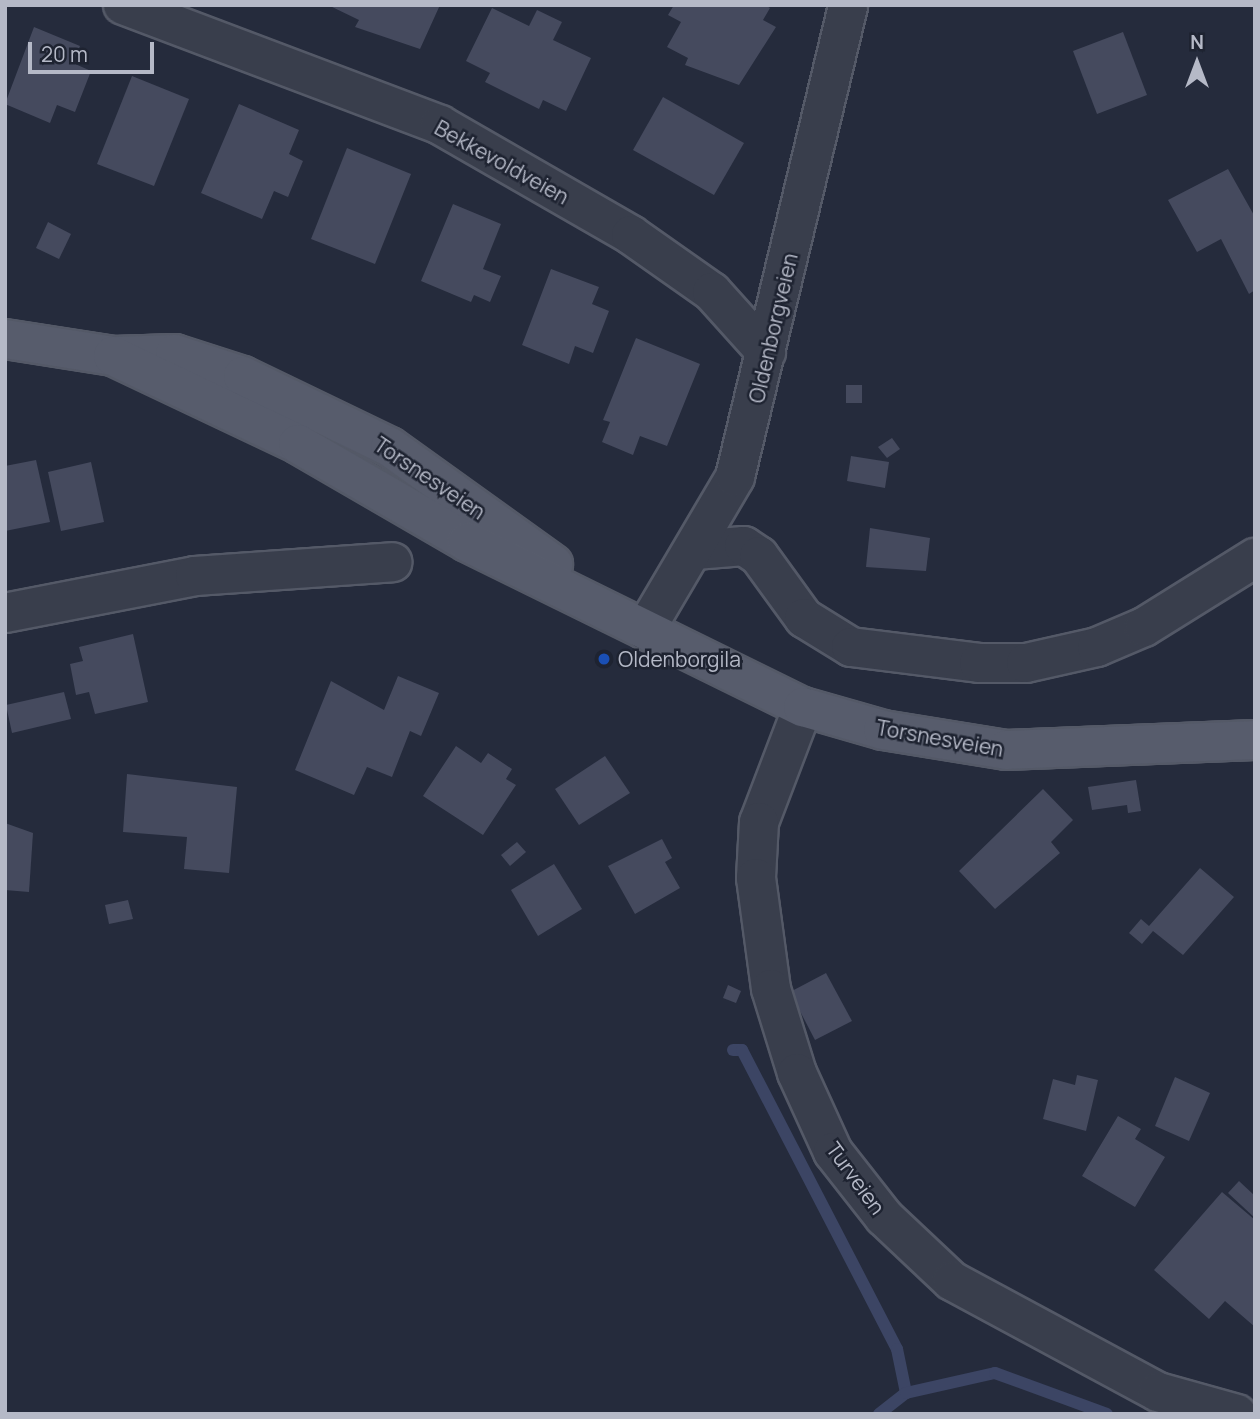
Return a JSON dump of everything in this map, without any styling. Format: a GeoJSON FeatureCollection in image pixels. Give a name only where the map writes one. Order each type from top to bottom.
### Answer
{"type":"FeatureCollection","features":[{"type":"Feature","properties":{"kind":"main road","name":"Torsnesveien"},"geometry":{"type":"LineString","coordinates":[[5,338],[113,356],[175,354],[243,376],[390,447],[645,630],[803,708],[883,730],[1006,750],[1255,740]]}},
{"type":"Feature","properties":{"kind":"street","name":"Bekkevoldveien"},"geometry":{"type":"LineString","coordinates":[[122,5],[440,125],[631,235],[712,292],[766,352]]}},
{"type":"Feature","properties":{"kind":"street","name":"Oldenborgveien"},"geometry":{"type":"LineString","coordinates":[[645,630],[695,550],[735,477],[848,5]]}},
{"type":"Feature","properties":{"kind":"street"},"geometry":{"type":"LineString","coordinates":[[695,550],[744,546],[759,556],[804,618],[851,647],[979,663],[1026,663],[1097,647],[1144,627],[1255,558]]}},
{"type":"Feature","properties":{"kind":"street"},"geometry":{"type":"LineString","coordinates":[[5,613],[195,576],[393,562]]}},
{"type":"Feature","properties":{"kind":"street","name":"Turveien"},"geometry":{"type":"LineString","coordinates":[[803,708],[759,822],[757,878],[771,989],[797,1073],[833,1152],[884,1217],[953,1281],[1158,1392],[1237,1414]]}},
{"type":"Feature","properties":{"kind":"building"},"geometry":{"type":"Polygon","coordinates":[[[328,5],[440,5],[420,49],[355,27],[359,20],[328,5]]]}},
{"type":"Feature","properties":{"kind":"building"},"geometry":{"type":"Polygon","coordinates":[[[674,5],[765,5],[770,8],[763,20],[776,27],[739,85],[685,65],[688,58],[667,47],[681,22],[668,15],[674,5]]]}},
{"type":"Feature","properties":{"kind":"building"},"geometry":{"type":"Polygon","coordinates":[[[492,8],[529,26],[537,10],[562,22],[553,40],[591,58],[566,111],[543,100],[539,109],[485,82],[490,73],[466,61],[492,8]]]}},
{"type":"Feature","properties":{"kind":"building"},"geometry":{"type":"Polygon","coordinates":[[[34,27],[80,46],[73,63],[91,71],[75,112],[57,105],[50,123],[5,104],[34,27]]]}},
{"type":"Feature","properties":{"kind":"building"},"geometry":{"type":"Polygon","coordinates":[[[1123,32],[1147,95],[1097,114],[1073,51],[1123,32]]]}},
{"type":"Feature","properties":{"kind":"building"},"geometry":{"type":"Polygon","coordinates":[[[132,76],[189,99],[154,186],[97,164],[132,76]]]}},
{"type":"Feature","properties":{"kind":"building"},"geometry":{"type":"Polygon","coordinates":[[[663,97],[744,143],[714,195],[633,150],[663,97]]]}},
{"type":"Feature","properties":{"kind":"building"},"geometry":{"type":"Polygon","coordinates":[[[239,104],[299,130],[289,154],[303,161],[288,197],[274,191],[262,219],[201,193],[239,104]]]}},
{"type":"Feature","properties":{"kind":"building"},"geometry":{"type":"Polygon","coordinates":[[[347,148],[411,174],[375,264],[311,239],[347,148]]]}},
{"type":"Feature","properties":{"kind":"building"},"geometry":{"type":"Polygon","coordinates":[[[1228,169],[1255,217],[1255,290],[1249,294],[1221,239],[1197,252],[1168,200],[1228,169]]]}},
{"type":"Feature","properties":{"kind":"building"},"geometry":{"type":"Polygon","coordinates":[[[453,204],[501,224],[483,269],[501,276],[490,302],[474,295],[471,302],[421,281],[453,204]]]}},
{"type":"Feature","properties":{"kind":"building"},"geometry":{"type":"Polygon","coordinates":[[[48,222],[71,234],[59,259],[36,248],[48,222]]]}},
{"type":"Feature","properties":{"kind":"building"},"geometry":{"type":"Polygon","coordinates":[[[551,269],[599,287],[592,304],[609,311],[593,353],[575,346],[569,364],[522,345],[551,269]]]}},
{"type":"Feature","properties":{"kind":"building"},"geometry":{"type":"Polygon","coordinates":[[[636,338],[700,364],[667,446],[640,436],[633,455],[602,442],[610,422],[603,420],[636,338]]]}},
{"type":"Feature","properties":{"kind":"building"},"geometry":{"type":"Polygon","coordinates":[[[846,385],[862,385],[862,403],[846,403],[846,385]]]}},
{"type":"Feature","properties":{"kind":"building"},"geometry":{"type":"Polygon","coordinates":[[[892,438],[900,449],[887,458],[878,447],[892,438]]]}},
{"type":"Feature","properties":{"kind":"building"},"geometry":{"type":"Polygon","coordinates":[[[851,456],[889,462],[885,488],[847,481],[851,456]]]}},
{"type":"Feature","properties":{"kind":"building"},"geometry":{"type":"Polygon","coordinates":[[[36,460],[50,522],[5,531],[5,466],[36,460]]]}},
{"type":"Feature","properties":{"kind":"building"},"geometry":{"type":"Polygon","coordinates":[[[91,462],[104,522],[61,531],[48,472],[91,462]]]}},
{"type":"Feature","properties":{"kind":"building"},"geometry":{"type":"Polygon","coordinates":[[[870,528],[930,538],[926,571],[866,567],[870,528]]]}},
{"type":"Feature","properties":{"kind":"building"},"geometry":{"type":"Polygon","coordinates":[[[133,634],[148,702],[95,714],[89,692],[76,695],[70,664],[83,661],[79,647],[133,634]]]}},
{"type":"Feature","properties":{"kind":"building"},"geometry":{"type":"Polygon","coordinates":[[[398,676],[439,693],[421,736],[410,731],[392,777],[367,767],[354,795],[295,770],[331,681],[384,710],[398,676]]]}},
{"type":"Feature","properties":{"kind":"building"},"geometry":{"type":"Polygon","coordinates":[[[64,692],[71,719],[12,733],[6,705],[64,692]]]}},
{"type":"Feature","properties":{"kind":"building"},"geometry":{"type":"Polygon","coordinates":[[[456,746],[481,763],[488,753],[512,769],[506,779],[516,785],[483,835],[423,796],[456,746]]]}},
{"type":"Feature","properties":{"kind":"building"},"geometry":{"type":"Polygon","coordinates":[[[605,756],[630,793],[579,825],[555,789],[605,756]]]}},
{"type":"Feature","properties":{"kind":"building"},"geometry":{"type":"Polygon","coordinates":[[[127,774],[237,787],[229,873],[184,869],[187,837],[123,832],[127,774]]]}},
{"type":"Feature","properties":{"kind":"building"},"geometry":{"type":"Polygon","coordinates":[[[1136,780],[1141,811],[1128,813],[1127,805],[1092,810],[1088,787],[1136,780]]]}},
{"type":"Feature","properties":{"kind":"building"},"geometry":{"type":"Polygon","coordinates":[[[1043,789],[1073,820],[1051,842],[1060,853],[995,909],[959,871],[1043,789]]]}},
{"type":"Feature","properties":{"kind":"building"},"geometry":{"type":"Polygon","coordinates":[[[5,823],[33,833],[29,892],[5,890],[5,823]]]}},
{"type":"Feature","properties":{"kind":"building"},"geometry":{"type":"Polygon","coordinates":[[[662,839],[672,858],[665,862],[680,888],[635,914],[608,866],[662,839]]]}},
{"type":"Feature","properties":{"kind":"building"},"geometry":{"type":"Polygon","coordinates":[[[517,842],[526,852],[510,866],[501,855],[517,842]]]}},
{"type":"Feature","properties":{"kind":"building"},"geometry":{"type":"Polygon","coordinates":[[[554,864],[582,909],[538,936],[511,890],[554,864]]]}},
{"type":"Feature","properties":{"kind":"building"},"geometry":{"type":"Polygon","coordinates":[[[1200,868],[1234,897],[1183,955],[1153,931],[1142,944],[1129,933],[1141,919],[1149,926],[1200,868]]]}},
{"type":"Feature","properties":{"kind":"building"},"geometry":{"type":"Polygon","coordinates":[[[128,900],[133,919],[109,924],[105,905],[128,900]]]}},
{"type":"Feature","properties":{"kind":"building"},"geometry":{"type":"Polygon","coordinates":[[[826,973],[852,1021],[815,1040],[790,992],[826,973]]]}},
{"type":"Feature","properties":{"kind":"building"},"geometry":{"type":"Polygon","coordinates":[[[728,985],[741,991],[736,1003],[723,998],[728,985]]]}},
{"type":"Feature","properties":{"kind":"building"},"geometry":{"type":"Polygon","coordinates":[[[1077,1075],[1098,1080],[1086,1131],[1043,1119],[1053,1079],[1075,1085],[1077,1075]]]}},
{"type":"Feature","properties":{"kind":"building"},"geometry":{"type":"Polygon","coordinates":[[[1175,1077],[1210,1093],[1189,1141],[1155,1126],[1175,1077]]]}},
{"type":"Feature","properties":{"kind":"building"},"geometry":{"type":"Polygon","coordinates":[[[1118,1116],[1141,1129],[1135,1139],[1165,1157],[1135,1207],[1082,1176],[1118,1116]]]}},
{"type":"Feature","properties":{"kind":"building"},"geometry":{"type":"Polygon","coordinates":[[[1239,1181],[1255,1196],[1255,1218],[1228,1193],[1239,1181]]]}},
{"type":"Feature","properties":{"kind":"building"},"geometry":{"type":"Polygon","coordinates":[[[1222,1192],[1255,1220],[1255,1327],[1225,1301],[1209,1319],[1154,1270],[1222,1192]]]}},
{"type":"Feature","properties":{"kind":"waterway"},"geometry":{"type":"LineString","coordinates":[[733,1050],[742,1050],[897,1349],[906,1393]]}},
{"type":"Feature","properties":{"kind":"waterway"},"geometry":{"type":"LineString","coordinates":[[879,1414],[906,1393],[995,1373],[1107,1414]]}},
{"type":"Feature","properties":{"kind":"place","name":"Oldenborgila"},"geometry":{"type":"Point","coordinates":[604,659]}}]}
